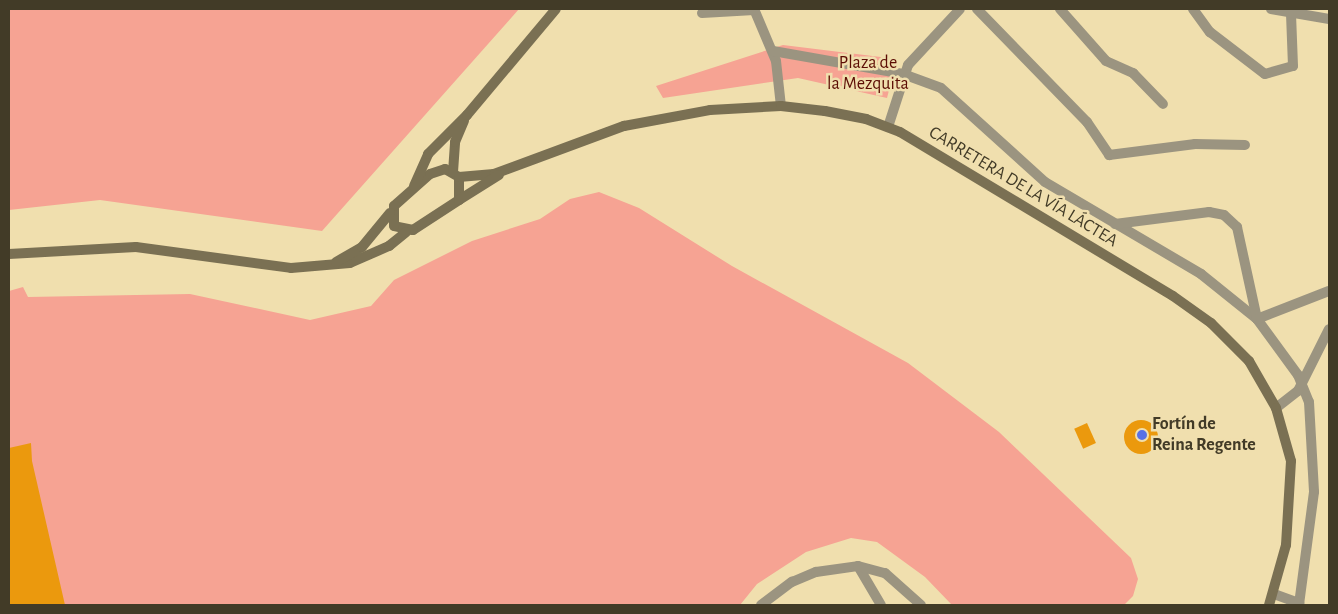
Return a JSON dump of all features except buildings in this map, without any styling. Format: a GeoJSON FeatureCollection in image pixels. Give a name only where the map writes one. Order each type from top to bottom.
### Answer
{"type":"FeatureCollection","features":[{"type":"Feature","properties":{"kind":"street"},"geometry":{"type":"LineString","coordinates":[[414,186],[428,154],[467,116],[556,9]]}},
{"type":"Feature","properties":{"kind":"street"},"geometry":{"type":"LineString","coordinates":[[702,13],[754,9],[773,51],[781,106]]}},
{"type":"Feature","properties":{"kind":"street"},"geometry":{"type":"LineString","coordinates":[[888,127],[903,74],[960,9]]}},
{"type":"Feature","properties":{"kind":"street"},"geometry":{"type":"LineString","coordinates":[[1060,9],[1106,61],[1142,79],[1163,104]]}},
{"type":"Feature","properties":{"kind":"street"},"geometry":{"type":"LineString","coordinates":[[1193,9],[1210,32],[1264,74],[1293,66],[1291,15]]}},
{"type":"Feature","properties":{"kind":"street"},"geometry":{"type":"LineString","coordinates":[[1271,9],[1291,15],[1329,19]]}},
{"type":"Feature","properties":{"kind":"street"},"geometry":{"type":"LineString","coordinates":[[983,10],[1087,122],[1109,155],[1195,144],[1246,144]]}},
{"type":"Feature","properties":{"kind":"street"},"geometry":{"type":"LineString","coordinates":[[773,51],[921,78],[957,100],[1045,182],[1201,274],[1257,318],[1303,383],[1312,428],[1314,492],[1299,604],[1274,594]]}},
{"type":"Feature","properties":{"kind":"street","name":"CARRETERA DE LA VÍA LÁCTEA"},"geometry":{"type":"LineString","coordinates":[[506,170],[624,126],[710,110],[781,106],[866,118],[888,127],[1211,323],[1249,361],[1276,408],[1291,461],[1291,497],[1286,545],[1274,594],[1269,605]]}},
{"type":"Feature","properties":{"kind":"street"},"geometry":{"type":"LineString","coordinates":[[459,200],[455,142],[467,116]]}},
{"type":"Feature","properties":{"kind":"street"},"geometry":{"type":"LineString","coordinates":[[328,266],[362,247],[414,186],[436,171],[456,174],[506,170]]}},
{"type":"Feature","properties":{"kind":"street"},"geometry":{"type":"LineString","coordinates":[[9,254],[136,247],[273,268],[328,266],[370,256],[506,170]]}},
{"type":"Feature","properties":{"kind":"street"},"geometry":{"type":"LineString","coordinates":[[1115,224],[1208,212],[1224,215],[1237,227],[1257,318]]}},
{"type":"Feature","properties":{"kind":"street"},"geometry":{"type":"LineString","coordinates":[[390,213],[394,226],[406,232]]}},
{"type":"Feature","properties":{"kind":"street"},"geometry":{"type":"LineString","coordinates":[[1257,318],[1329,291]]}},
{"type":"Feature","properties":{"kind":"street"},"geometry":{"type":"LineString","coordinates":[[1276,408],[1303,383],[1329,329]]}},
{"type":"Feature","properties":{"kind":"street"},"geometry":{"type":"LineString","coordinates":[[858,566],[881,605]]}},
{"type":"Feature","properties":{"kind":"street"},"geometry":{"type":"LineString","coordinates":[[761,605],[792,582],[816,572],[858,566],[885,573],[920,605]]}},
{"type":"Feature","properties":{"kind":"green space"},"geometry":{"type":"Polygon","coordinates":[[[9,9],[519,9],[322,231],[100,200],[9,210],[9,9]]]}},
{"type":"Feature","properties":{"kind":"green space","name":"Plaza de la Mezquita"},"geometry":{"type":"Polygon","coordinates":[[[783,45],[897,59],[887,98],[798,78],[663,98],[656,86],[783,45]]]}},
{"type":"Feature","properties":{"kind":"green space"},"geometry":{"type":"Polygon","coordinates":[[[599,192],[639,208],[732,266],[908,363],[999,432],[1131,558],[1138,579],[1133,596],[1124,605],[952,605],[925,577],[877,542],[851,538],[806,552],[757,584],[740,605],[9,605],[9,291],[23,287],[28,297],[190,294],[310,320],[371,306],[394,280],[472,241],[540,219],[570,199],[599,192]]]}},
{"type":"Feature","properties":{"kind":"place","name":"Fortín de Reina Regente"},"geometry":{"type":"Point","coordinates":[1142,435]}}]}
